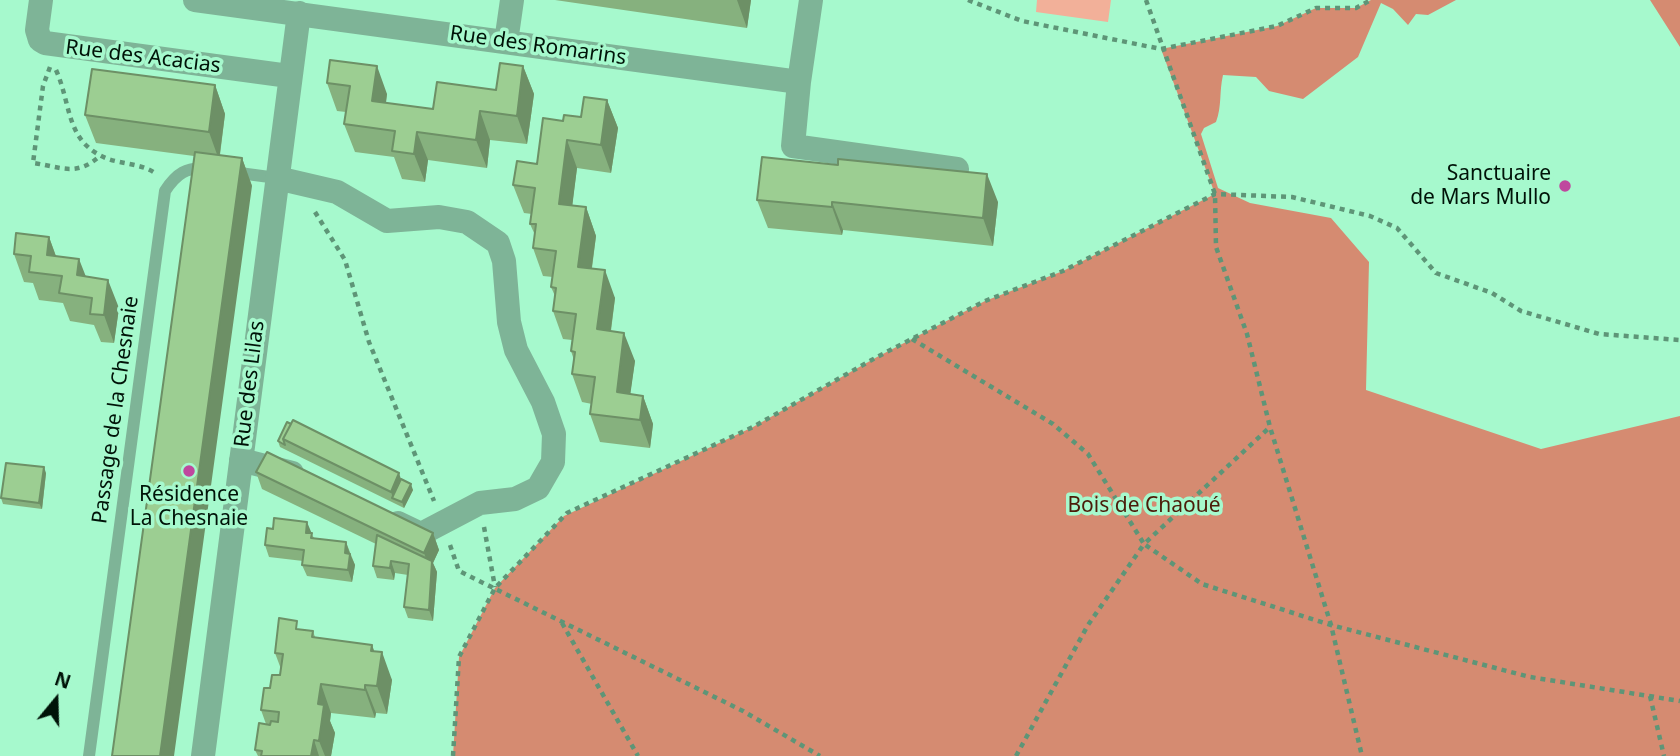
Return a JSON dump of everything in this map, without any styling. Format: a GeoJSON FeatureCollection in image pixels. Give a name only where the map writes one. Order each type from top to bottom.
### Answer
{"type":"FeatureCollection","features":[{"type":"Feature","properties":{"kind":"street","name":"Rue des Acacias"},"geometry":{"type":"LineString","coordinates":[[41,0],[37,30],[40,40],[45,43],[289,76]]}},
{"type":"Feature","properties":{"kind":"street","name":"Rue des Romarins"},"geometry":{"type":"LineString","coordinates":[[195,0],[288,8],[506,42],[800,82]]}},
{"type":"Feature","properties":{"kind":"street"},"geometry":{"type":"LineString","coordinates":[[506,42],[512,0]]}},
{"type":"Feature","properties":{"kind":"street"},"geometry":{"type":"LineString","coordinates":[[811,0],[793,146],[957,169]]}},
{"type":"Feature","properties":{"kind":"street","name":"Rue des Lilas"},"geometry":{"type":"LineString","coordinates":[[202,756],[289,76],[288,8]]}},
{"type":"Feature","properties":{"kind":"street"},"geometry":{"type":"LineString","coordinates":[[277,178],[337,192],[387,221],[439,217],[467,222],[498,243],[504,261],[509,322],[516,350],[543,402],[554,434],[552,462],[538,488],[515,499],[480,503],[421,534],[374,512]]}},
{"type":"Feature","properties":{"kind":"street"},"geometry":{"type":"LineString","coordinates":[[241,460],[293,474],[316,485]]}},
{"type":"Feature","properties":{"kind":"lane"},"geometry":{"type":"LineString","coordinates":[[170,184],[179,173],[196,167],[277,178]]}},
{"type":"Feature","properties":{"kind":"lane","name":"Passage de la Chesnaie"},"geometry":{"type":"LineString","coordinates":[[89,756],[160,224],[165,191],[170,184]]}},
{"type":"Feature","properties":{"kind":"path"},"geometry":{"type":"LineString","coordinates":[[968,0],[1022,20],[1161,49],[1277,26],[1316,8],[1356,8],[1371,0]]}},
{"type":"Feature","properties":{"kind":"path"},"geometry":{"type":"LineString","coordinates":[[1146,0],[1161,49],[1215,194],[1216,247],[1247,334],[1270,427],[1331,625],[1362,756]]}},
{"type":"Feature","properties":{"kind":"path"},"geometry":{"type":"LineString","coordinates":[[100,156],[86,168],[72,169],[33,163],[43,86],[52,62],[66,92],[71,124],[79,139],[100,156],[149,169],[170,184]]}},
{"type":"Feature","properties":{"kind":"path"},"geometry":{"type":"LineString","coordinates":[[306,183],[311,206],[345,260],[369,342],[442,522],[459,571],[743,711],[820,756]]}},
{"type":"Feature","properties":{"kind":"path"},"geometry":{"type":"LineString","coordinates":[[453,755],[459,657],[495,588],[567,513],[753,427],[985,301],[1063,271],[1157,227],[1215,194],[1292,197],[1370,216],[1396,228],[1436,273],[1492,293],[1521,310],[1599,334],[1680,340]]}},
{"type":"Feature","properties":{"kind":"path"},"geometry":{"type":"LineString","coordinates":[[912,339],[1053,425],[1088,454],[1144,544],[1202,584],[1331,625],[1530,677],[1680,701]]}},
{"type":"Feature","properties":{"kind":"path"},"geometry":{"type":"LineString","coordinates":[[1016,756],[1088,625],[1144,544],[1270,427]]}},
{"type":"Feature","properties":{"kind":"path"},"geometry":{"type":"LineString","coordinates":[[480,503],[495,588]]}},
{"type":"Feature","properties":{"kind":"path"},"geometry":{"type":"LineString","coordinates":[[562,621],[638,756]]}},
{"type":"Feature","properties":{"kind":"path"},"geometry":{"type":"LineString","coordinates":[[1650,696],[1664,756]]}},
{"type":"Feature","properties":{"kind":"shaded area"},"geometry":{"type":"Polygon","coordinates":[[[1037,0],[1111,0],[1108,22],[1036,12],[1037,0]]]}},
{"type":"Feature","properties":{"kind":"green space","name":"Bois de Chaoué"},"geometry":{"type":"Polygon","coordinates":[[[1371,0],[1456,0],[1428,15],[1416,14],[1408,25],[1393,9],[1381,3],[1358,57],[1303,99],[1269,91],[1256,77],[1223,75],[1216,122],[1204,128],[1201,134],[1218,188],[1250,203],[1331,218],[1369,262],[1366,390],[1541,449],[1680,416],[1680,756],[453,756],[459,657],[495,588],[564,516],[753,427],[877,357],[985,301],[1063,271],[1215,194],[1161,49],[1277,26],[1316,8],[1356,8],[1371,0]]]}},
{"type":"Feature","properties":{"kind":"green space"},"geometry":{"type":"Polygon","coordinates":[[[1650,0],[1680,0],[1680,47],[1650,0]]]}},
{"type":"Feature","properties":{"kind":"building"},"geometry":{"type":"Polygon","coordinates":[[[330,60],[377,66],[372,101],[433,109],[437,82],[496,90],[500,63],[523,66],[517,116],[480,111],[476,140],[417,132],[414,154],[392,151],[395,131],[344,124],[350,86],[327,83],[330,60]]]}},
{"type":"Feature","properties":{"kind":"building"},"geometry":{"type":"Polygon","coordinates":[[[92,69],[215,85],[209,132],[85,115],[92,69]]]}},
{"type":"Feature","properties":{"kind":"building"},"geometry":{"type":"Polygon","coordinates":[[[584,97],[607,100],[601,145],[567,140],[559,204],[586,207],[578,267],[605,270],[597,329],[624,333],[617,392],[643,396],[640,420],[590,414],[595,377],[572,374],[575,352],[571,351],[576,314],[553,311],[556,288],[551,287],[556,251],[533,248],[536,224],[530,224],[535,188],[513,185],[517,161],[537,164],[543,118],[563,121],[564,115],[581,117],[584,97]]]}},
{"type":"Feature","properties":{"kind":"building","name":"Résidence La Chesnaie"},"geometry":{"type":"Polygon","coordinates":[[[195,152],[242,158],[160,756],[112,756],[195,152]]]}},
{"type":"Feature","properties":{"kind":"building"},"geometry":{"type":"Polygon","coordinates":[[[762,157],[838,165],[838,159],[987,174],[983,218],[832,202],[832,207],[757,200],[762,157]]]}},
{"type":"Feature","properties":{"kind":"building"},"geometry":{"type":"Polygon","coordinates":[[[16,233],[49,237],[47,255],[79,259],[77,275],[108,280],[104,315],[90,314],[92,298],[59,293],[62,276],[29,272],[31,256],[14,254],[16,233]]]}},
{"type":"Feature","properties":{"kind":"building"},"geometry":{"type":"Polygon","coordinates":[[[293,420],[399,473],[391,492],[283,439],[293,420]]]}},
{"type":"Feature","properties":{"kind":"building"},"geometry":{"type":"Polygon","coordinates":[[[287,422],[291,424],[283,439],[285,445],[278,441],[287,422]]]}},
{"type":"Feature","properties":{"kind":"building"},"geometry":{"type":"Polygon","coordinates":[[[267,452],[433,533],[424,553],[256,472],[267,452]]]}},
{"type":"Feature","properties":{"kind":"building"},"geometry":{"type":"Polygon","coordinates":[[[6,463],[44,467],[39,503],[1,498],[6,463]]]}},
{"type":"Feature","properties":{"kind":"building"},"geometry":{"type":"Polygon","coordinates":[[[401,479],[411,484],[402,502],[392,498],[401,479]]]}},
{"type":"Feature","properties":{"kind":"building"},"geometry":{"type":"Polygon","coordinates":[[[274,518],[307,522],[306,533],[312,533],[311,538],[346,542],[345,553],[350,554],[348,570],[302,565],[304,550],[265,545],[267,528],[273,529],[274,518]]]}},
{"type":"Feature","properties":{"kind":"building"},"geometry":{"type":"Polygon","coordinates":[[[377,535],[432,561],[429,610],[404,607],[409,564],[391,561],[390,568],[373,566],[377,535]]]}},
{"type":"Feature","properties":{"kind":"building"},"geometry":{"type":"Polygon","coordinates":[[[279,618],[297,621],[296,629],[313,631],[312,637],[372,645],[371,651],[382,652],[377,686],[365,685],[365,690],[321,684],[318,704],[324,705],[319,741],[314,740],[311,756],[261,756],[262,751],[255,750],[259,723],[270,725],[271,721],[278,722],[279,712],[261,710],[264,688],[270,688],[272,675],[280,675],[283,654],[275,653],[279,618]]]}},
{"type":"Feature","properties":{"kind":"place","name":"Sanctuaire de Mars Mullo"},"geometry":{"type":"Point","coordinates":[1565,186]}},
{"type":"Feature","properties":{"kind":"place","name":"Résidence La Chesnaie"},"geometry":{"type":"Point","coordinates":[189,471]}}]}
